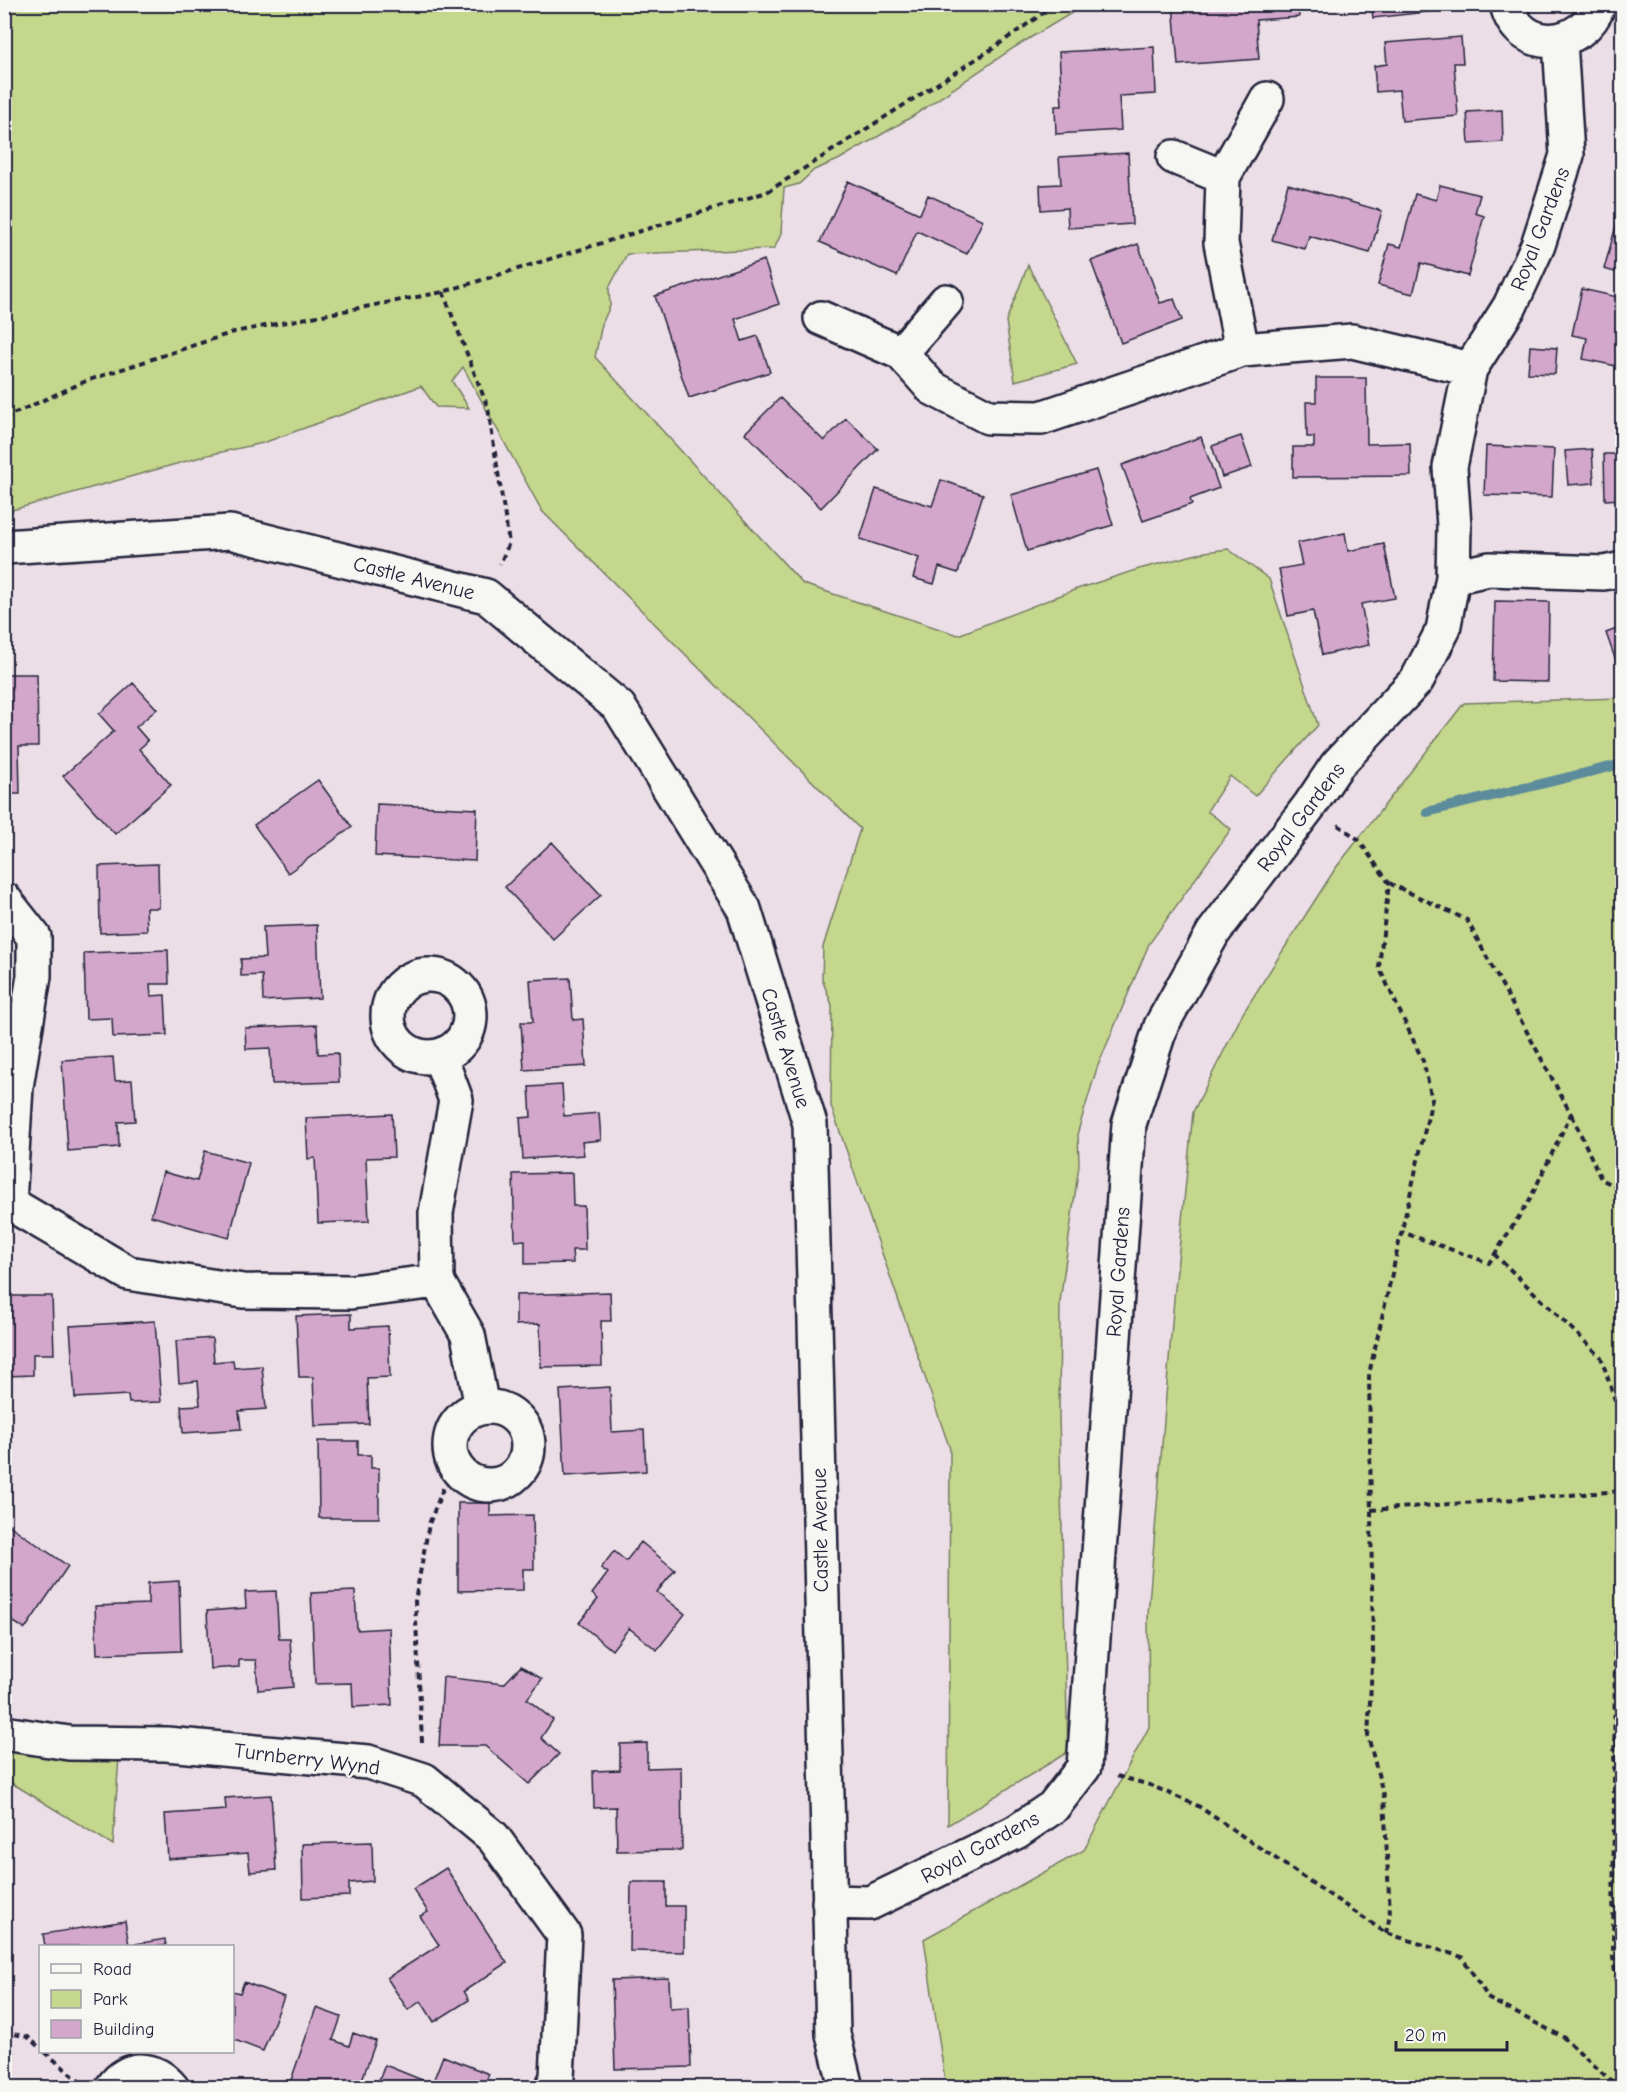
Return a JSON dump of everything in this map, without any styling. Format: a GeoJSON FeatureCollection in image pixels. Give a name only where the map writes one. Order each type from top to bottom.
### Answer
{"type":"FeatureCollection","features":[{"type":"Feature","properties":{"kind":"street"},"geometry":{"type":"LineString","coordinates":[[1507,4],[1517,25],[1529,35],[1544,40],[1560,41],[1586,28],[1599,4]]}},
{"type":"Feature","properties":{"kind":"street","name":"Royal Gardens"},"geometry":{"type":"LineString","coordinates":[[829,1902],[870,1903],[1016,1832],[1053,1807],[1084,1767],[1129,1124],[1161,1026],[1213,933],[1310,805],[1337,765],[1417,680],[1443,630],[1453,577],[1455,526],[1450,467],[1470,369],[1510,306],[1539,245],[1567,156],[1560,41]]}},
{"type":"Feature","properties":{"kind":"street"},"geometry":{"type":"LineString","coordinates":[[1242,350],[1221,243],[1223,177],[1267,99]]}},
{"type":"Feature","properties":{"kind":"street"},"geometry":{"type":"LineString","coordinates":[[1174,157],[1223,177]]}},
{"type":"Feature","properties":{"kind":"street"},"geometry":{"type":"LineString","coordinates":[[901,353],[946,301]]}},
{"type":"Feature","properties":{"kind":"street"},"geometry":{"type":"LineString","coordinates":[[821,318],[901,353],[932,388],[988,417],[1041,418],[1242,350],[1352,341],[1470,369]]}},
{"type":"Feature","properties":{"kind":"street","name":"Castle Avenue"},"geometry":{"type":"LineString","coordinates":[[4,547],[230,532],[486,596],[618,707],[744,909],[810,1124],[832,2034],[846,2088]]}},
{"type":"Feature","properties":{"kind":"street"},"geometry":{"type":"LineString","coordinates":[[1453,577],[1489,569],[1604,573],[1623,569]]}},
{"type":"Feature","properties":{"kind":"street"},"geometry":{"type":"LineString","coordinates":[[4,899],[34,937],[34,976],[16,1088],[7,1203],[128,1273],[243,1291],[351,1292],[437,1281]]}},
{"type":"Feature","properties":{"kind":"street"},"geometry":{"type":"LineString","coordinates":[[440,1056],[456,1100],[436,1213],[437,1281],[468,1335],[482,1407]]}},
{"type":"Feature","properties":{"kind":"street"},"geometry":{"type":"LineString","coordinates":[[482,1407],[495,1407],[516,1418],[528,1440],[528,1452],[524,1464],[507,1480],[484,1484],[462,1474],[451,1453],[454,1429],[466,1415],[482,1407]]}},
{"type":"Feature","properties":{"kind":"street","name":"Turnberry Wynd"},"geometry":{"type":"LineString","coordinates":[[4,1733],[69,1743],[166,1744],[368,1762],[424,1780],[493,1837],[564,1935],[557,2077],[552,2088]]}},
{"type":"Feature","properties":{"kind":"street"},"geometry":{"type":"LineString","coordinates":[[112,2088],[122,2077],[143,2070],[164,2078],[172,2088]]}},
{"type":"Feature","properties":{"kind":"path"},"geometry":{"type":"LineString","coordinates":[[4,418],[86,381],[234,332],[443,292],[767,192],[992,49],[1056,4]]}},
{"type":"Feature","properties":{"kind":"path"},"geometry":{"type":"LineString","coordinates":[[443,292],[488,408],[510,543],[486,596]]}},
{"type":"Feature","properties":{"kind":"path"},"geometry":{"type":"LineString","coordinates":[[1310,805],[1358,839],[1389,883],[1467,920],[1571,1114],[1601,1179],[1623,1190]]}},
{"type":"Feature","properties":{"kind":"path"},"geometry":{"type":"LineString","coordinates":[[1386,1933],[1390,1915],[1384,1797],[1368,1736],[1373,1650],[1370,1374],[1432,1099],[1423,1061],[1379,967],[1389,883]]}},
{"type":"Feature","properties":{"kind":"path"},"geometry":{"type":"LineString","coordinates":[[1402,1232],[1489,1263],[1529,1201],[1571,1114]]}},
{"type":"Feature","properties":{"kind":"path"},"geometry":{"type":"LineString","coordinates":[[1494,1254],[1601,1357],[1623,1422]]}},
{"type":"Feature","properties":{"kind":"path"},"geometry":{"type":"LineString","coordinates":[[424,1780],[416,1601],[429,1524],[444,1486],[462,1474]]}},
{"type":"Feature","properties":{"kind":"path"},"geometry":{"type":"LineString","coordinates":[[1371,1510],[1623,1491]]}},
{"type":"Feature","properties":{"kind":"path"},"geometry":{"type":"LineString","coordinates":[[1623,1599],[1615,1637],[1613,1945],[1623,2026]]}},
{"type":"Feature","properties":{"kind":"path"},"geometry":{"type":"LineString","coordinates":[[1084,1767],[1150,1785],[1198,1806],[1386,1933],[1462,1957],[1489,1999],[1563,2037],[1619,2088]]}},
{"type":"Feature","properties":{"kind":"path"},"geometry":{"type":"LineString","coordinates":[[4,2032],[28,2037],[39,2047]]}},
{"type":"Feature","properties":{"kind":"path"},"geometry":{"type":"LineString","coordinates":[[46,2053],[86,2088]]}},
{"type":"Feature","properties":{"kind":"green space"},"geometry":{"type":"Polygon","coordinates":[[[5,4],[1085,5],[1015,47],[913,116],[838,160],[814,170],[799,184],[784,188],[781,234],[774,249],[627,254],[609,288],[610,306],[602,324],[595,357],[803,584],[958,635],[1074,590],[1139,569],[1205,552],[1228,549],[1269,579],[1318,725],[1255,796],[1230,776],[1207,811],[1231,829],[1149,944],[1097,1068],[1078,1131],[1079,1165],[1060,1302],[1059,1417],[1068,1752],[948,1825],[950,1449],[831,1106],[832,1005],[822,979],[823,947],[860,829],[542,511],[463,367],[452,381],[469,408],[436,407],[421,386],[263,443],[208,455],[5,512],[5,4]]]}},
{"type":"Feature","properties":{"kind":"green space"},"geometry":{"type":"Polygon","coordinates":[[[1028,265],[1077,364],[1015,381],[1006,321],[1028,265]]]}},
{"type":"Feature","properties":{"kind":"green space"},"geometry":{"type":"Polygon","coordinates":[[[1622,698],[1622,2087],[946,2087],[924,1939],[1084,1850],[1149,1727],[1148,1615],[1174,1299],[1193,1112],[1243,1013],[1335,869],[1464,703],[1622,698]]]}},
{"type":"Feature","properties":{"kind":"green space"},"geometry":{"type":"Polygon","coordinates":[[[4,1743],[119,1757],[113,1845],[5,1779],[4,1743]]]}},
{"type":"Feature","properties":{"kind":"building"},"geometry":{"type":"Polygon","coordinates":[[[1173,4],[1298,4],[1299,17],[1256,20],[1259,59],[1178,65],[1173,4]]]}},
{"type":"Feature","properties":{"kind":"building"},"geometry":{"type":"Polygon","coordinates":[[[1371,4],[1434,4],[1435,11],[1373,18],[1371,4]]]}},
{"type":"Feature","properties":{"kind":"building"},"geometry":{"type":"Polygon","coordinates":[[[1461,37],[1463,63],[1454,63],[1458,116],[1402,121],[1399,90],[1376,92],[1374,66],[1387,64],[1385,43],[1461,37]]]}},
{"type":"Feature","properties":{"kind":"building"},"geometry":{"type":"Polygon","coordinates":[[[1154,47],[1156,94],[1119,96],[1121,130],[1056,134],[1055,106],[1062,106],[1059,52],[1154,47]]]}},
{"type":"Feature","properties":{"kind":"building"},"geometry":{"type":"Polygon","coordinates":[[[1502,110],[1503,142],[1469,144],[1467,112],[1502,110]]]}},
{"type":"Feature","properties":{"kind":"building"},"geometry":{"type":"Polygon","coordinates":[[[1128,153],[1132,224],[1068,228],[1067,208],[1041,210],[1040,185],[1061,184],[1059,157],[1128,153]]]}},
{"type":"Feature","properties":{"kind":"building"},"geometry":{"type":"Polygon","coordinates":[[[848,181],[920,214],[928,195],[983,220],[967,254],[917,231],[897,276],[820,242],[848,181]]]}},
{"type":"Feature","properties":{"kind":"building"},"geometry":{"type":"Polygon","coordinates":[[[1288,184],[1382,211],[1370,253],[1309,236],[1305,249],[1272,240],[1288,184]]]}},
{"type":"Feature","properties":{"kind":"building"},"geometry":{"type":"Polygon","coordinates":[[[1440,185],[1480,195],[1475,213],[1484,216],[1468,276],[1421,263],[1413,294],[1378,285],[1389,244],[1401,247],[1415,194],[1436,200],[1440,185]]]}},
{"type":"Feature","properties":{"kind":"building"},"geometry":{"type":"Polygon","coordinates":[[[1622,204],[1622,274],[1604,269],[1622,204]]]}},
{"type":"Feature","properties":{"kind":"building"},"geometry":{"type":"Polygon","coordinates":[[[1138,244],[1160,303],[1174,299],[1182,320],[1121,343],[1091,261],[1138,244]]]}},
{"type":"Feature","properties":{"kind":"building"},"geometry":{"type":"Polygon","coordinates":[[[764,260],[779,304],[735,319],[742,341],[758,336],[770,372],[689,398],[655,296],[764,260]]]}},
{"type":"Feature","properties":{"kind":"building"},"geometry":{"type":"Polygon","coordinates":[[[1582,289],[1622,298],[1621,367],[1583,359],[1587,338],[1572,335],[1582,289]]]}},
{"type":"Feature","properties":{"kind":"building"},"geometry":{"type":"Polygon","coordinates":[[[1530,346],[1557,348],[1555,374],[1528,373],[1530,346]]]}},
{"type":"Feature","properties":{"kind":"building"},"geometry":{"type":"Polygon","coordinates":[[[1316,378],[1366,378],[1367,444],[1410,443],[1411,476],[1293,477],[1293,447],[1314,447],[1314,437],[1307,437],[1306,402],[1316,402],[1316,378]]]}},
{"type":"Feature","properties":{"kind":"building"},"geometry":{"type":"Polygon","coordinates":[[[780,398],[824,441],[846,418],[878,449],[821,508],[745,433],[780,398]]]}},
{"type":"Feature","properties":{"kind":"building"},"geometry":{"type":"Polygon","coordinates":[[[1241,436],[1252,467],[1222,477],[1212,446],[1241,436]]]}},
{"type":"Feature","properties":{"kind":"building"},"geometry":{"type":"Polygon","coordinates":[[[1201,437],[1219,488],[1190,499],[1192,504],[1143,521],[1122,465],[1201,437]]]}},
{"type":"Feature","properties":{"kind":"building"},"geometry":{"type":"Polygon","coordinates":[[[1486,446],[1554,449],[1552,497],[1484,495],[1486,446]]]}},
{"type":"Feature","properties":{"kind":"building"},"geometry":{"type":"Polygon","coordinates":[[[1592,449],[1594,483],[1568,485],[1565,451],[1592,449]]]}},
{"type":"Feature","properties":{"kind":"building"},"geometry":{"type":"Polygon","coordinates":[[[1604,454],[1622,454],[1622,499],[1605,500],[1604,454]]]}},
{"type":"Feature","properties":{"kind":"building"},"geometry":{"type":"Polygon","coordinates":[[[1096,470],[1113,525],[1027,551],[1011,495],[1096,470]]]}},
{"type":"Feature","properties":{"kind":"building"},"geometry":{"type":"Polygon","coordinates":[[[941,480],[983,494],[958,573],[939,567],[934,584],[913,578],[919,558],[860,539],[876,489],[932,506],[941,480]]]}},
{"type":"Feature","properties":{"kind":"building"},"geometry":{"type":"Polygon","coordinates":[[[1345,533],[1348,551],[1384,544],[1395,598],[1361,604],[1369,645],[1322,655],[1313,611],[1288,616],[1279,569],[1302,565],[1297,543],[1345,533]]]}},
{"type":"Feature","properties":{"kind":"building"},"geometry":{"type":"Polygon","coordinates":[[[1495,601],[1549,602],[1548,682],[1493,681],[1495,601]]]}},
{"type":"Feature","properties":{"kind":"building"},"geometry":{"type":"Polygon","coordinates":[[[1622,627],[1622,663],[1617,664],[1606,633],[1622,627]]]}},
{"type":"Feature","properties":{"kind":"building"},"geometry":{"type":"Polygon","coordinates":[[[4,674],[37,674],[38,746],[19,746],[20,794],[4,794],[4,674]]]}},
{"type":"Feature","properties":{"kind":"building"},"geometry":{"type":"Polygon","coordinates":[[[133,683],[157,709],[136,727],[148,741],[139,749],[171,785],[115,834],[63,776],[114,731],[99,714],[133,683]]]}},
{"type":"Feature","properties":{"kind":"building"},"geometry":{"type":"Polygon","coordinates":[[[318,780],[352,827],[288,873],[254,825],[318,780]]]}},
{"type":"Feature","properties":{"kind":"building"},"geometry":{"type":"Polygon","coordinates":[[[377,804],[477,809],[475,861],[375,856],[377,804]]]}},
{"type":"Feature","properties":{"kind":"building"},"geometry":{"type":"Polygon","coordinates":[[[552,842],[601,895],[553,939],[505,887],[552,842]]]}},
{"type":"Feature","properties":{"kind":"building"},"geometry":{"type":"Polygon","coordinates":[[[158,864],[159,908],[146,908],[147,931],[100,933],[99,866],[158,864]]]}},
{"type":"Feature","properties":{"kind":"building"},"geometry":{"type":"Polygon","coordinates":[[[317,925],[320,998],[263,1001],[262,975],[241,976],[241,959],[265,958],[263,927],[317,925]]]}},
{"type":"Feature","properties":{"kind":"building"},"geometry":{"type":"Polygon","coordinates":[[[168,950],[169,984],[150,984],[151,996],[165,995],[167,1035],[113,1037],[112,1018],[86,1019],[84,953],[168,950]]]}},
{"type":"Feature","properties":{"kind":"building"},"geometry":{"type":"Polygon","coordinates":[[[570,978],[573,1020],[583,1019],[586,1066],[524,1070],[521,1022],[533,1022],[530,980],[570,978]]]}},
{"type":"Feature","properties":{"kind":"building"},"geometry":{"type":"Polygon","coordinates":[[[317,1025],[318,1054],[338,1053],[339,1082],[272,1084],[270,1048],[246,1049],[245,1028],[317,1025]]]}},
{"type":"Feature","properties":{"kind":"building"},"geometry":{"type":"Polygon","coordinates":[[[113,1057],[115,1081],[132,1080],[135,1121],[118,1122],[119,1147],[68,1151],[62,1060],[113,1057]]]}},
{"type":"Feature","properties":{"kind":"building"},"geometry":{"type":"Polygon","coordinates":[[[562,1085],[564,1116],[599,1113],[601,1140],[582,1142],[584,1155],[523,1159],[520,1118],[531,1117],[529,1087],[562,1085]]]}},
{"type":"Feature","properties":{"kind":"building"},"geometry":{"type":"Polygon","coordinates":[[[392,1114],[394,1157],[366,1158],[369,1221],[318,1223],[315,1158],[308,1159],[306,1118],[392,1114]]]}},
{"type":"Feature","properties":{"kind":"building"},"geometry":{"type":"Polygon","coordinates":[[[205,1151],[249,1163],[229,1238],[151,1216],[163,1172],[197,1181],[205,1151]]]}},
{"type":"Feature","properties":{"kind":"building"},"geometry":{"type":"Polygon","coordinates":[[[572,1173],[573,1206],[584,1206],[585,1250],[572,1250],[573,1263],[525,1264],[525,1240],[515,1241],[513,1174],[572,1173]]]}},
{"type":"Feature","properties":{"kind":"building"},"geometry":{"type":"Polygon","coordinates":[[[610,1292],[611,1321],[601,1321],[602,1366],[541,1367],[540,1324],[516,1325],[516,1295],[610,1292]]]}},
{"type":"Feature","properties":{"kind":"building"},"geometry":{"type":"Polygon","coordinates":[[[4,1296],[52,1296],[54,1354],[33,1354],[33,1375],[7,1376],[4,1296]]]}},
{"type":"Feature","properties":{"kind":"building"},"geometry":{"type":"Polygon","coordinates":[[[351,1314],[351,1328],[388,1326],[390,1377],[367,1378],[369,1424],[315,1426],[313,1377],[299,1377],[296,1316],[351,1314]]]}},
{"type":"Feature","properties":{"kind":"building"},"geometry":{"type":"Polygon","coordinates":[[[155,1321],[161,1402],[129,1403],[128,1395],[75,1398],[70,1326],[155,1321]]]}},
{"type":"Feature","properties":{"kind":"building"},"geometry":{"type":"Polygon","coordinates":[[[212,1338],[214,1362],[233,1360],[234,1368],[262,1366],[266,1409],[239,1411],[241,1429],[183,1433],[181,1406],[200,1405],[198,1381],[179,1383],[176,1341],[212,1338]]]}},
{"type":"Feature","properties":{"kind":"building"},"geometry":{"type":"Polygon","coordinates":[[[610,1387],[612,1432],[644,1430],[646,1471],[565,1476],[560,1390],[610,1387]]]}},
{"type":"Feature","properties":{"kind":"building"},"geometry":{"type":"Polygon","coordinates":[[[318,1441],[358,1441],[358,1455],[371,1455],[371,1468],[379,1468],[379,1518],[319,1518],[318,1441]]]}},
{"type":"Feature","properties":{"kind":"building"},"geometry":{"type":"Polygon","coordinates":[[[458,1503],[490,1503],[490,1516],[533,1515],[534,1569],[523,1569],[523,1590],[458,1591],[458,1503]]]}},
{"type":"Feature","properties":{"kind":"building"},"geometry":{"type":"Polygon","coordinates":[[[6,1523],[68,1566],[25,1629],[4,1616],[4,1608],[13,1597],[4,1591],[6,1523]]]}},
{"type":"Feature","properties":{"kind":"building"},"geometry":{"type":"Polygon","coordinates":[[[641,1542],[675,1570],[657,1592],[685,1614],[657,1650],[629,1628],[612,1650],[579,1623],[598,1599],[592,1594],[608,1573],[601,1568],[614,1551],[626,1561],[641,1542]]]}},
{"type":"Feature","properties":{"kind":"building"},"geometry":{"type":"Polygon","coordinates":[[[179,1581],[181,1651],[97,1654],[95,1606],[148,1604],[148,1583],[179,1581]]]}},
{"type":"Feature","properties":{"kind":"building"},"geometry":{"type":"Polygon","coordinates":[[[276,1591],[279,1639],[290,1639],[293,1687],[258,1690],[256,1660],[239,1660],[239,1667],[210,1669],[207,1611],[246,1608],[245,1592],[276,1591]]]}},
{"type":"Feature","properties":{"kind":"building"},"geometry":{"type":"Polygon","coordinates":[[[355,1591],[357,1630],[389,1628],[392,1705],[353,1707],[352,1683],[315,1684],[311,1593],[355,1591]]]}},
{"type":"Feature","properties":{"kind":"building"},"geometry":{"type":"Polygon","coordinates":[[[521,1666],[542,1679],[527,1699],[553,1720],[541,1738],[559,1754],[529,1784],[485,1746],[439,1746],[443,1677],[504,1684],[521,1666]]]}},
{"type":"Feature","properties":{"kind":"building"},"geometry":{"type":"Polygon","coordinates":[[[647,1743],[647,1768],[681,1767],[682,1850],[617,1851],[616,1807],[594,1808],[593,1771],[620,1770],[620,1744],[647,1743]]]}},
{"type":"Feature","properties":{"kind":"building"},"geometry":{"type":"Polygon","coordinates":[[[271,1795],[276,1870],[250,1872],[248,1853],[168,1859],[165,1814],[226,1810],[225,1798],[271,1795]]]}},
{"type":"Feature","properties":{"kind":"building"},"geometry":{"type":"Polygon","coordinates":[[[372,1842],[373,1881],[349,1883],[349,1896],[303,1898],[302,1844],[372,1842]]]}},
{"type":"Feature","properties":{"kind":"building"},"geometry":{"type":"Polygon","coordinates":[[[446,1868],[507,1963],[464,1991],[469,2000],[434,2022],[421,2001],[408,2010],[387,1978],[439,1945],[420,1916],[428,1912],[413,1889],[446,1868]]]}},
{"type":"Feature","properties":{"kind":"building"},"geometry":{"type":"Polygon","coordinates":[[[631,1882],[666,1882],[666,1906],[684,1906],[684,1952],[630,1951],[631,1882]]]}},
{"type":"Feature","properties":{"kind":"building"},"geometry":{"type":"Polygon","coordinates":[[[125,1921],[129,1945],[45,1945],[43,1934],[125,1921]]]}},
{"type":"Feature","properties":{"kind":"building"},"geometry":{"type":"Polygon","coordinates":[[[165,1939],[166,1945],[129,1945],[165,1939]]]}},
{"type":"Feature","properties":{"kind":"building"},"geometry":{"type":"Polygon","coordinates":[[[669,1978],[670,2008],[689,2007],[691,2067],[615,2069],[612,1980],[669,1978]]]}},
{"type":"Feature","properties":{"kind":"building"},"geometry":{"type":"Polygon","coordinates":[[[244,1982],[284,1997],[263,2051],[234,2040],[234,1992],[240,1993],[244,1982]]]}},
{"type":"Feature","properties":{"kind":"building"},"geometry":{"type":"Polygon","coordinates":[[[316,2008],[341,2017],[333,2040],[349,2046],[353,2033],[376,2041],[359,2088],[305,2088],[290,2083],[316,2008]]]}},
{"type":"Feature","properties":{"kind":"building"},"geometry":{"type":"Polygon","coordinates":[[[443,2056],[489,2074],[483,2088],[376,2088],[385,2065],[432,2084],[443,2056]]]}},
{"type":"Feature","properties":{"kind":"waterway"},"geometry":{"type":"LineString","coordinates":[[1427,812],[1622,764]]}}]}
